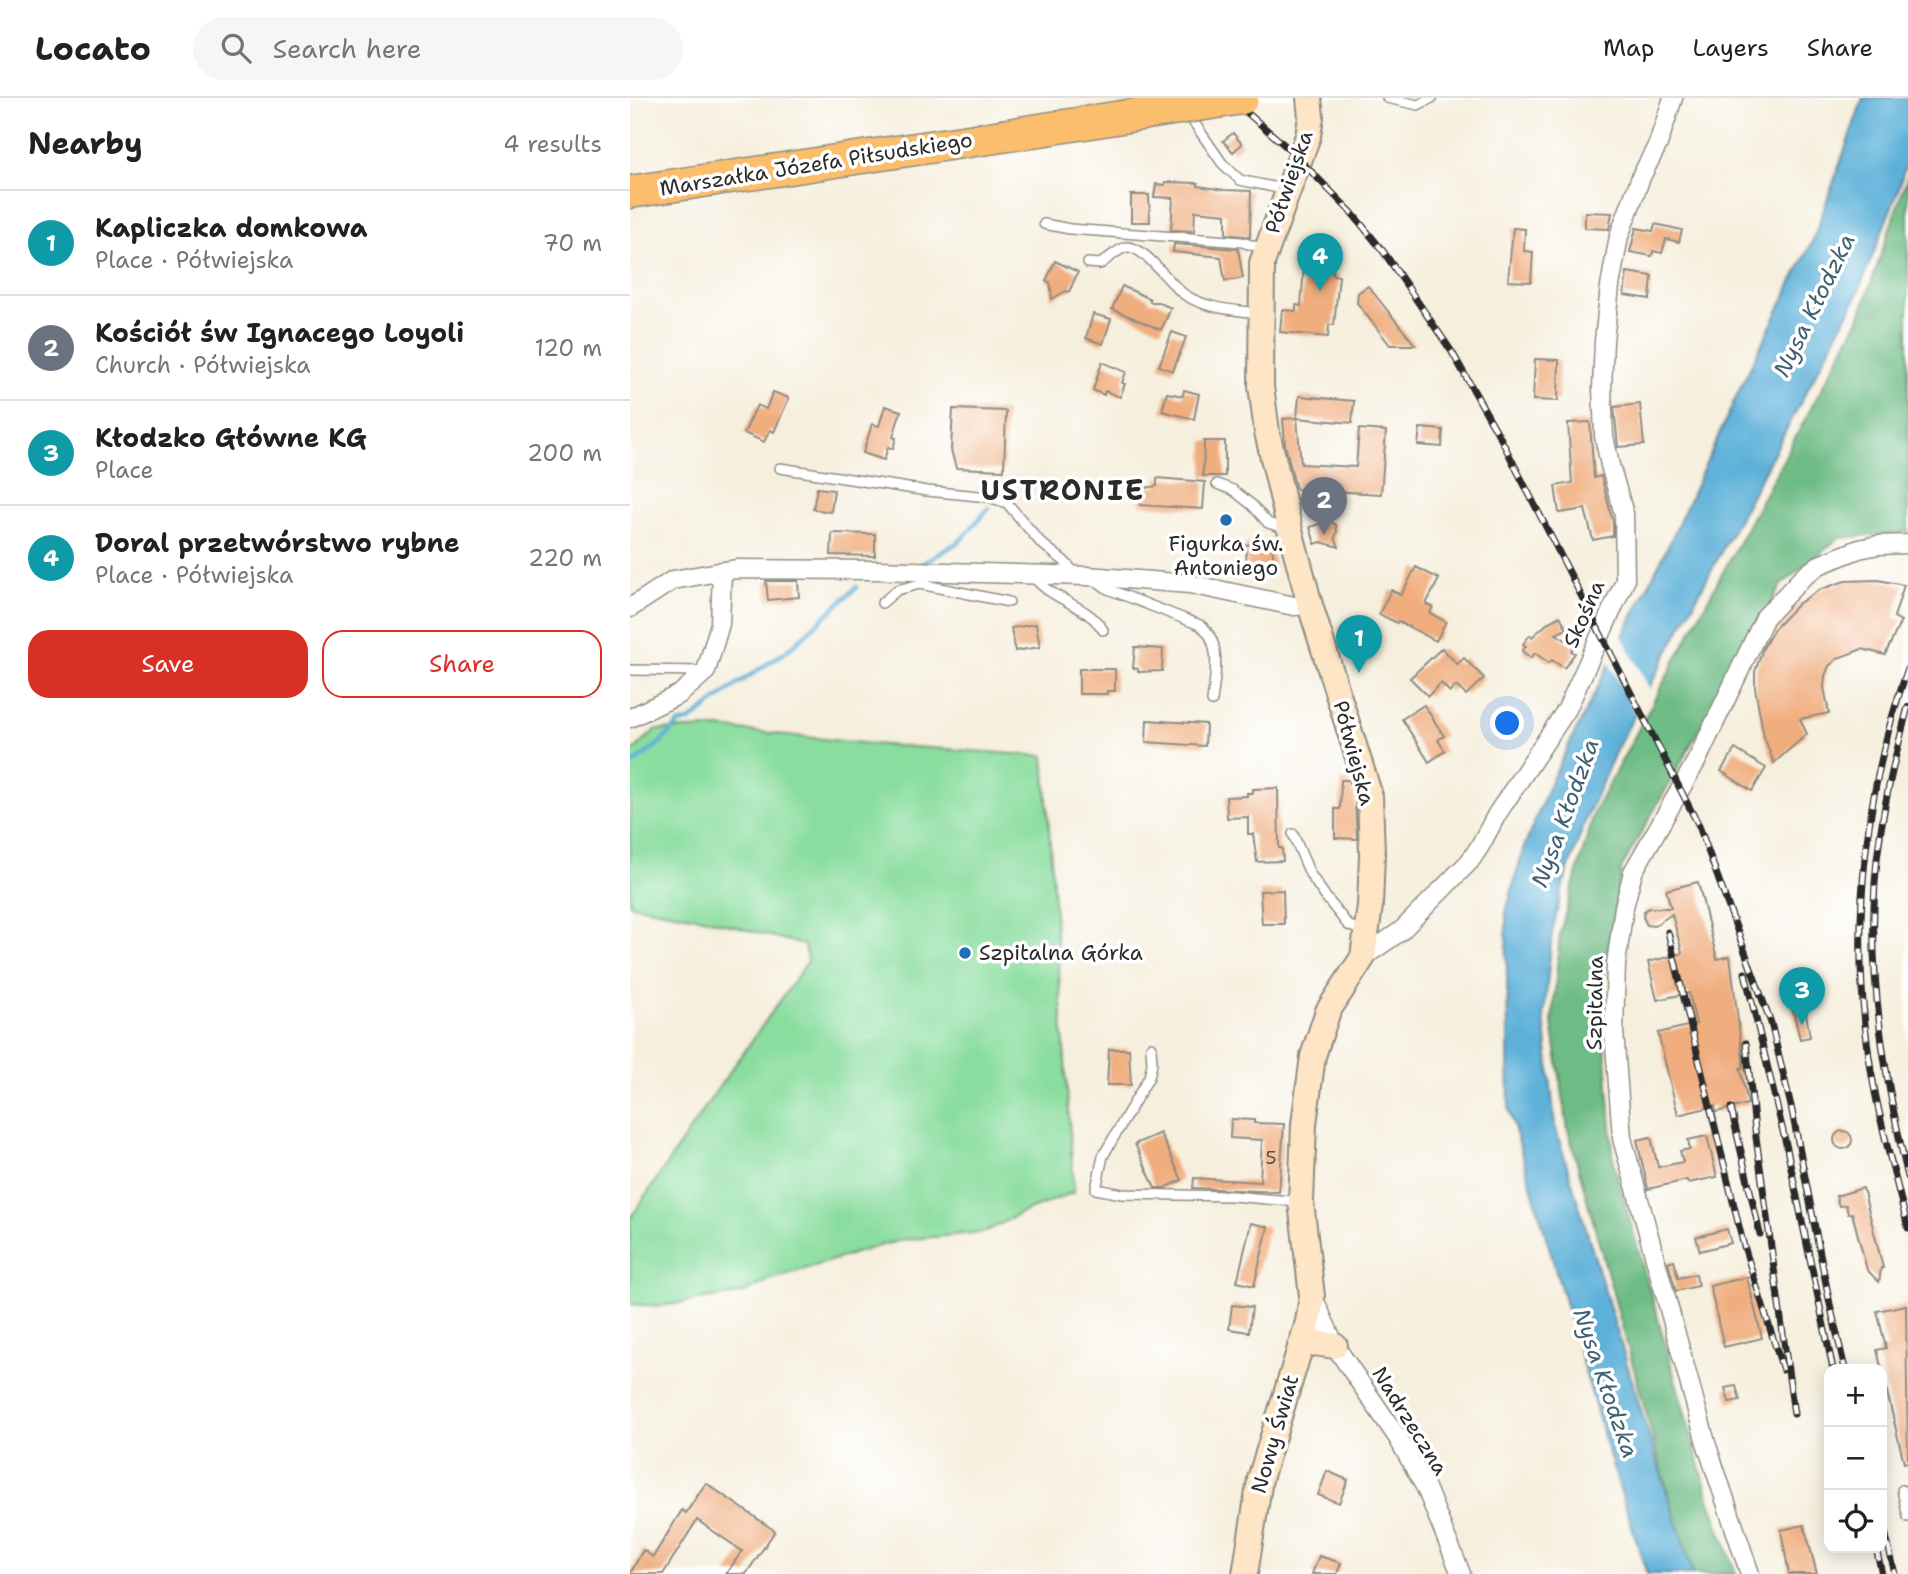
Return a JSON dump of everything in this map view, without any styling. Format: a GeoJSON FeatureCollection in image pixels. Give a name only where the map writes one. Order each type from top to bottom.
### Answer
{"type":"FeatureCollection","features":[{"type":"Feature","properties":{"kind":"highway","name":"Marszałka Józefa Piłsudskiego"},"geometry":{"type":"LineString","coordinates":[[630,192],[1242,98]]}},
{"type":"Feature","properties":{"kind":"street","name":"Półwiejska"},"geometry":{"type":"LineString","coordinates":[[1310,98],[1308,135],[1262,263],[1261,386],[1267,432],[1290,530],[1370,796],[1372,854],[1365,945],[1328,1011],[1313,1056],[1304,1124],[1301,1202],[1312,1296]]}},
{"type":"Feature","properties":{"kind":"street","name":"Skośna"},"geometry":{"type":"LineString","coordinates":[[1365,945],[1401,931],[1470,861],[1497,814],[1567,709],[1625,581],[1624,514],[1604,436],[1604,341],[1619,236],[1641,177],[1658,144],[1673,98]]}},
{"type":"Feature","properties":{"kind":"street","name":"Szpitalna"},"geometry":{"type":"LineString","coordinates":[[1750,1574],[1706,1443],[1622,1138],[1614,1031],[1616,964],[1624,907],[1633,872],[1697,760],[1765,617],[1803,577],[1819,565],[1859,548],[1878,544],[1908,544]]}},
{"type":"Feature","properties":{"kind":"street"},"geometry":{"type":"LineString","coordinates":[[630,608],[673,580],[722,571],[826,569],[920,578],[1084,576],[1190,584],[1294,606],[1311,605]]}},
{"type":"Feature","properties":{"kind":"street"},"geometry":{"type":"LineString","coordinates":[[630,718],[680,694],[706,671],[720,624],[722,571]]}},
{"type":"Feature","properties":{"kind":"street","name":"Nadrzeczna"},"geometry":{"type":"LineString","coordinates":[[1312,1296],[1335,1346],[1404,1448],[1426,1488],[1461,1574]]}},
{"type":"Feature","properties":{"kind":"street","name":"Nowy Świat"},"geometry":{"type":"LineString","coordinates":[[1245,1574],[1260,1479],[1300,1347],[1312,1296]]}},
{"type":"Feature","properties":{"kind":"street"},"geometry":{"type":"LineString","coordinates":[[1300,1347],[1314,1343],[1335,1346]]}},
{"type":"Feature","properties":{"kind":"lane"},"geometry":{"type":"LineString","coordinates":[[1178,98],[1222,163],[1240,180],[1287,190]]}},
{"type":"Feature","properties":{"kind":"lane"},"geometry":{"type":"LineString","coordinates":[[1387,98],[1418,105],[1432,98]]}},
{"type":"Feature","properties":{"kind":"lane"},"geometry":{"type":"LineString","coordinates":[[1044,224],[1070,229],[1242,242],[1266,249]]}},
{"type":"Feature","properties":{"kind":"lane"},"geometry":{"type":"LineString","coordinates":[[1087,263],[1100,264],[1125,247],[1131,247],[1148,258],[1185,295],[1213,307],[1262,313]]}},
{"type":"Feature","properties":{"kind":"lane"},"geometry":{"type":"LineString","coordinates":[[780,468],[927,491],[989,497],[1007,503],[1041,543],[1084,576],[1108,589],[1200,625],[1208,631],[1214,642],[1215,653],[1212,701]]}},
{"type":"Feature","properties":{"kind":"lane"},"geometry":{"type":"LineString","coordinates":[[1217,484],[1233,490],[1252,505],[1268,523],[1290,530]]}},
{"type":"Feature","properties":{"kind":"lane"},"geometry":{"type":"LineString","coordinates":[[1032,575],[1051,595],[1096,618],[1103,630]]}},
{"type":"Feature","properties":{"kind":"lane"},"geometry":{"type":"LineString","coordinates":[[882,603],[897,590],[920,578],[1009,602]]}},
{"type":"Feature","properties":{"kind":"lane"},"geometry":{"type":"LineString","coordinates":[[630,670],[706,671]]}},
{"type":"Feature","properties":{"kind":"lane"},"geometry":{"type":"LineString","coordinates":[[1293,834],[1310,874],[1365,945]]}},
{"type":"Feature","properties":{"kind":"lane"},"geometry":{"type":"LineString","coordinates":[[1150,1046],[1152,1063],[1149,1077],[1103,1156],[1096,1189],[1122,1194],[1233,1196],[1301,1202]]}},
{"type":"Feature","properties":{"kind":"lane"},"geometry":{"type":"LineString","coordinates":[[1902,1490],[1907,1511]]}},
{"type":"Feature","properties":{"kind":"green space"},"geometry":{"type":"Polygon","coordinates":[[[1908,175],[1908,532],[1839,538],[1781,585],[1622,867],[1601,991],[1614,1165],[1709,1498],[1736,1574],[1693,1574],[1568,1130],[1552,1023],[1560,933],[1594,812],[1859,319],[1908,175]]]}},
{"type":"Feature","properties":{"kind":"green space"},"geometry":{"type":"Polygon","coordinates":[[[719,728],[871,744],[1044,756],[1074,1192],[1021,1213],[985,1232],[902,1240],[878,1246],[769,1280],[744,1293],[660,1306],[630,1304],[630,1219],[808,961],[804,945],[703,918],[630,905],[630,754],[655,730],[719,728]]]}},
{"type":"Feature","properties":{"kind":"water","name":"Nysa Kłodzka"},"geometry":{"type":"Polygon","coordinates":[[[1863,98],[1908,98],[1908,156],[1898,191],[1855,300],[1616,750],[1585,821],[1563,885],[1552,933],[1544,1017],[1555,1126],[1693,1574],[1647,1574],[1612,1464],[1509,1109],[1506,912],[1523,850],[1550,783],[1671,540],[1742,384],[1813,240],[1863,98]]]}},
{"type":"Feature","properties":{"kind":"pier"},"geometry":{"type":"Polygon","coordinates":[[[1621,634],[1651,692],[1637,717],[1608,661],[1621,634]]]}},
{"type":"Feature","properties":{"kind":"building"},"geometry":{"type":"Polygon","coordinates":[[[1233,133],[1242,144],[1233,152],[1223,141],[1233,133]]]}},
{"type":"Feature","properties":{"kind":"building"},"geometry":{"type":"Polygon","coordinates":[[[1165,182],[1198,183],[1198,186],[1224,190],[1251,191],[1250,237],[1226,234],[1226,214],[1195,211],[1194,231],[1171,230],[1173,198],[1154,197],[1156,184],[1165,185],[1165,182]]]}},
{"type":"Feature","properties":{"kind":"building"},"geometry":{"type":"Polygon","coordinates":[[[1131,195],[1149,195],[1150,222],[1131,222],[1131,195]]]}},
{"type":"Feature","properties":{"kind":"building"},"geometry":{"type":"Polygon","coordinates":[[[1585,212],[1612,213],[1609,229],[1585,228],[1585,212]]]}},
{"type":"Feature","properties":{"kind":"building"},"geometry":{"type":"Polygon","coordinates":[[[1655,224],[1682,230],[1679,242],[1666,239],[1662,253],[1653,251],[1652,256],[1630,252],[1636,228],[1653,231],[1655,224]]]}},
{"type":"Feature","properties":{"kind":"building"},"geometry":{"type":"Polygon","coordinates":[[[1513,228],[1525,229],[1524,251],[1533,252],[1531,282],[1508,281],[1513,228]]]}},
{"type":"Feature","properties":{"kind":"building"},"geometry":{"type":"Polygon","coordinates":[[[1174,244],[1238,249],[1243,278],[1225,281],[1221,257],[1173,252],[1174,244]]]}},
{"type":"Feature","properties":{"kind":"building"},"geometry":{"type":"Polygon","coordinates":[[[1055,261],[1078,272],[1069,292],[1052,299],[1050,282],[1046,281],[1055,261]]]}},
{"type":"Feature","properties":{"kind":"building"},"geometry":{"type":"Polygon","coordinates":[[[1304,266],[1333,269],[1333,275],[1339,276],[1334,325],[1329,325],[1328,337],[1280,332],[1282,310],[1296,311],[1296,305],[1301,306],[1304,266]]]}},
{"type":"Feature","properties":{"kind":"building"},"geometry":{"type":"Polygon","coordinates":[[[1627,272],[1652,276],[1650,299],[1624,295],[1627,272]]]}},
{"type":"Feature","properties":{"kind":"building"},"geometry":{"type":"Polygon","coordinates":[[[1122,286],[1150,299],[1150,302],[1158,302],[1171,308],[1161,330],[1112,309],[1122,286]]]}},
{"type":"Feature","properties":{"kind":"building"},"geometry":{"type":"Polygon","coordinates":[[[1368,286],[1415,345],[1390,345],[1357,303],[1358,293],[1368,286]]]}},
{"type":"Feature","properties":{"kind":"building"},"geometry":{"type":"Polygon","coordinates":[[[1093,314],[1111,319],[1103,344],[1086,338],[1093,314]]]}},
{"type":"Feature","properties":{"kind":"building"},"geometry":{"type":"Polygon","coordinates":[[[1172,332],[1186,337],[1173,371],[1159,366],[1172,332]]]}},
{"type":"Feature","properties":{"kind":"building"},"geometry":{"type":"Polygon","coordinates":[[[1535,359],[1559,360],[1558,401],[1533,400],[1535,359]]]}},
{"type":"Feature","properties":{"kind":"building"},"geometry":{"type":"Polygon","coordinates":[[[1102,362],[1126,372],[1120,397],[1093,390],[1102,362]]]}},
{"type":"Feature","properties":{"kind":"building"},"geometry":{"type":"Polygon","coordinates":[[[1184,390],[1199,394],[1194,419],[1162,411],[1167,393],[1183,396],[1184,390]]]}},
{"type":"Feature","properties":{"kind":"building"},"geometry":{"type":"Polygon","coordinates":[[[773,392],[789,398],[774,432],[770,430],[764,442],[744,433],[757,405],[766,409],[773,392]]]}},
{"type":"Feature","properties":{"kind":"building"},"geometry":{"type":"Polygon","coordinates":[[[1299,396],[1354,401],[1352,423],[1297,418],[1299,396]]]}},
{"type":"Feature","properties":{"kind":"building"},"geometry":{"type":"Polygon","coordinates":[[[1640,404],[1644,445],[1618,447],[1614,407],[1640,404]]]}},
{"type":"Feature","properties":{"kind":"building"},"geometry":{"type":"Polygon","coordinates":[[[885,406],[901,411],[893,437],[896,438],[893,449],[888,447],[884,460],[863,453],[872,424],[879,426],[885,406]]]}},
{"type":"Feature","properties":{"kind":"building"},"geometry":{"type":"Polygon","coordinates":[[[953,409],[1006,411],[1004,470],[956,468],[951,450],[953,409]]]}},
{"type":"Feature","properties":{"kind":"building"},"geometry":{"type":"Polygon","coordinates":[[[1297,418],[1301,464],[1356,467],[1359,429],[1386,431],[1381,494],[1296,489],[1285,444],[1283,419],[1297,418]]]}},
{"type":"Feature","properties":{"kind":"building"},"geometry":{"type":"Polygon","coordinates":[[[1590,422],[1594,478],[1601,476],[1613,522],[1613,536],[1593,540],[1585,509],[1559,513],[1555,486],[1572,483],[1568,423],[1590,422]]]}},
{"type":"Feature","properties":{"kind":"building"},"geometry":{"type":"Polygon","coordinates":[[[1420,428],[1443,430],[1442,447],[1418,445],[1420,428]]]}},
{"type":"Feature","properties":{"kind":"building"},"geometry":{"type":"Polygon","coordinates":[[[1204,441],[1225,441],[1225,476],[1203,476],[1204,441]]]}},
{"type":"Feature","properties":{"kind":"building"},"geometry":{"type":"Polygon","coordinates":[[[1157,478],[1205,482],[1203,509],[1140,505],[1138,489],[1157,486],[1157,478]]]}},
{"type":"Feature","properties":{"kind":"building"},"geometry":{"type":"Polygon","coordinates":[[[817,488],[834,490],[831,512],[813,509],[817,488]]]}},
{"type":"Feature","properties":{"kind":"building"},"geometry":{"type":"Polygon","coordinates":[[[1330,521],[1336,525],[1335,538],[1339,547],[1321,542],[1315,544],[1310,527],[1330,521]]]}},
{"type":"Feature","properties":{"kind":"building"},"geometry":{"type":"Polygon","coordinates":[[[832,533],[875,534],[875,556],[831,555],[832,533]]]}},
{"type":"Feature","properties":{"kind":"building"},"geometry":{"type":"Polygon","coordinates":[[[1271,539],[1275,571],[1248,571],[1245,545],[1251,544],[1251,541],[1271,539]]]}},
{"type":"Feature","properties":{"kind":"building"},"geometry":{"type":"Polygon","coordinates":[[[1416,567],[1439,579],[1426,604],[1433,607],[1430,613],[1446,622],[1436,641],[1379,614],[1391,590],[1401,595],[1416,567]]]}},
{"type":"Feature","properties":{"kind":"building"},"geometry":{"type":"Polygon","coordinates":[[[1878,580],[1904,585],[1894,617],[1901,621],[1885,655],[1862,649],[1838,658],[1829,666],[1824,687],[1829,713],[1800,719],[1807,734],[1774,763],[1764,737],[1755,688],[1755,672],[1763,648],[1774,629],[1798,604],[1819,590],[1845,581],[1878,580]]]}},
{"type":"Feature","properties":{"kind":"building"},"geometry":{"type":"Polygon","coordinates":[[[766,581],[798,581],[799,597],[768,600],[766,581]]]}},
{"type":"Feature","properties":{"kind":"building"},"geometry":{"type":"Polygon","coordinates":[[[1560,616],[1567,629],[1556,634],[1575,646],[1571,651],[1575,653],[1564,668],[1552,660],[1549,663],[1535,653],[1531,658],[1522,651],[1526,646],[1523,644],[1530,635],[1532,637],[1560,616]]]}},
{"type":"Feature","properties":{"kind":"building"},"geometry":{"type":"Polygon","coordinates":[[[1036,624],[1040,647],[1015,651],[1011,628],[1036,624]]]}},
{"type":"Feature","properties":{"kind":"building"},"geometry":{"type":"Polygon","coordinates":[[[1135,647],[1163,649],[1162,671],[1138,672],[1138,669],[1133,668],[1135,647]]]}},
{"type":"Feature","properties":{"kind":"building"},"geometry":{"type":"Polygon","coordinates":[[[1442,648],[1457,664],[1464,658],[1484,678],[1466,695],[1456,686],[1450,692],[1441,683],[1428,696],[1410,678],[1442,648]]]}},
{"type":"Feature","properties":{"kind":"building"},"geometry":{"type":"Polygon","coordinates":[[[1079,669],[1115,669],[1115,691],[1107,691],[1107,694],[1079,694],[1079,669]]]}},
{"type":"Feature","properties":{"kind":"building"},"geometry":{"type":"Polygon","coordinates":[[[1424,705],[1444,736],[1438,740],[1445,751],[1429,762],[1402,719],[1424,705]]]}},
{"type":"Feature","properties":{"kind":"building"},"geometry":{"type":"Polygon","coordinates":[[[1147,720],[1206,724],[1205,746],[1146,742],[1147,720]]]}},
{"type":"Feature","properties":{"kind":"building"},"geometry":{"type":"Polygon","coordinates":[[[1735,749],[1766,768],[1752,791],[1721,771],[1735,749]]]}},
{"type":"Feature","properties":{"kind":"building"},"geometry":{"type":"Polygon","coordinates":[[[1341,780],[1349,780],[1355,799],[1357,839],[1335,838],[1335,809],[1340,809],[1341,780]]]}},
{"type":"Feature","properties":{"kind":"building"},"geometry":{"type":"Polygon","coordinates":[[[1278,788],[1279,848],[1282,848],[1283,861],[1257,862],[1253,834],[1248,834],[1248,817],[1227,818],[1226,797],[1247,796],[1247,793],[1253,793],[1253,789],[1278,788]]]}},
{"type":"Feature","properties":{"kind":"building"},"geometry":{"type":"Polygon","coordinates":[[[1698,882],[1717,959],[1730,956],[1743,1060],[1743,1068],[1740,1068],[1748,1104],[1716,1112],[1715,1106],[1678,1115],[1658,1033],[1696,1024],[1689,993],[1657,1000],[1648,962],[1682,952],[1672,914],[1654,926],[1647,925],[1643,917],[1644,911],[1649,908],[1671,908],[1666,890],[1698,882]]]}},
{"type":"Feature","properties":{"kind":"building"},"geometry":{"type":"Polygon","coordinates":[[[1283,890],[1284,924],[1262,924],[1260,891],[1283,890]]]}},
{"type":"Feature","properties":{"kind":"building"},"geometry":{"type":"Polygon","coordinates":[[[1790,998],[1805,1007],[1810,1037],[1800,1039],[1790,998]]]}},
{"type":"Feature","properties":{"kind":"building"},"geometry":{"type":"Polygon","coordinates":[[[1109,1049],[1129,1049],[1131,1085],[1107,1085],[1109,1049]]]}},
{"type":"Feature","properties":{"kind":"building"},"geometry":{"type":"Polygon","coordinates":[[[1231,1119],[1284,1124],[1279,1192],[1193,1188],[1194,1178],[1260,1182],[1262,1140],[1230,1138],[1231,1119]]]}},
{"type":"Feature","properties":{"kind":"building"},"geometry":{"type":"Polygon","coordinates":[[[1843,1131],[1849,1134],[1852,1140],[1849,1146],[1843,1149],[1837,1146],[1834,1140],[1837,1134],[1843,1131]]]}},
{"type":"Feature","properties":{"kind":"building"},"geometry":{"type":"Polygon","coordinates":[[[1160,1133],[1182,1180],[1165,1188],[1155,1188],[1135,1144],[1160,1133]]]}},
{"type":"Feature","properties":{"kind":"building"},"geometry":{"type":"Polygon","coordinates":[[[1707,1136],[1717,1177],[1688,1183],[1687,1180],[1648,1189],[1637,1140],[1651,1137],[1658,1167],[1683,1162],[1680,1151],[1690,1149],[1688,1140],[1707,1136]]]}},
{"type":"Feature","properties":{"kind":"building"},"geometry":{"type":"Polygon","coordinates":[[[1863,1188],[1883,1268],[1879,1282],[1867,1270],[1852,1213],[1848,1214],[1846,1205],[1839,1206],[1836,1196],[1863,1188]]]}},
{"type":"Feature","properties":{"kind":"building"},"geometry":{"type":"Polygon","coordinates":[[[1251,1223],[1268,1227],[1254,1286],[1237,1282],[1251,1223]]]}},
{"type":"Feature","properties":{"kind":"building"},"geometry":{"type":"Polygon","coordinates":[[[1727,1229],[1731,1243],[1700,1251],[1696,1237],[1727,1229]]]}},
{"type":"Feature","properties":{"kind":"building"},"geometry":{"type":"Polygon","coordinates":[[[1674,1260],[1678,1278],[1696,1274],[1698,1286],[1676,1291],[1668,1262],[1674,1260]]]}},
{"type":"Feature","properties":{"kind":"building"},"geometry":{"type":"Polygon","coordinates":[[[1747,1277],[1762,1338],[1724,1347],[1710,1286],[1747,1277]]]}},
{"type":"Feature","properties":{"kind":"building"},"geometry":{"type":"Polygon","coordinates":[[[1232,1305],[1252,1307],[1249,1332],[1229,1329],[1232,1305]]]}},
{"type":"Feature","properties":{"kind":"building"},"geometry":{"type":"Polygon","coordinates":[[[1906,1305],[1908,1462],[1904,1463],[1887,1392],[1887,1364],[1880,1364],[1877,1350],[1886,1348],[1877,1311],[1906,1305]]]}},
{"type":"Feature","properties":{"kind":"building"},"geometry":{"type":"Polygon","coordinates":[[[1736,1386],[1740,1400],[1729,1402],[1725,1388],[1736,1386]]]}},
{"type":"Feature","properties":{"kind":"building"},"geometry":{"type":"Polygon","coordinates":[[[1327,1471],[1348,1480],[1339,1503],[1318,1495],[1327,1471]]]}},
{"type":"Feature","properties":{"kind":"building"},"geometry":{"type":"Polygon","coordinates":[[[706,1483],[775,1531],[746,1574],[726,1574],[742,1551],[697,1520],[663,1574],[630,1574],[643,1550],[653,1557],[682,1510],[686,1513],[706,1483]]]}},
{"type":"Feature","properties":{"kind":"building"},"geometry":{"type":"Polygon","coordinates":[[[1804,1525],[1817,1574],[1789,1574],[1781,1530],[1804,1525]]]}},
{"type":"Feature","properties":{"kind":"building"},"geometry":{"type":"Polygon","coordinates":[[[1319,1556],[1341,1563],[1337,1574],[1312,1574],[1319,1556]]]}},
{"type":"Feature","properties":{"kind":"waterway"},"geometry":{"type":"LineString","coordinates":[[922,564],[960,541],[989,508]]}},
{"type":"Feature","properties":{"kind":"waterway"},"geometry":{"type":"LineString","coordinates":[[630,766],[660,743],[678,724],[691,720],[788,650],[857,587]]}},
{"type":"Feature","properties":{"kind":"railway"},"geometry":{"type":"LineString","coordinates":[[1230,98],[1289,149],[1352,213],[1383,251],[1452,352],[1501,439],[1699,826],[1771,1023],[1791,1106],[1844,1364]]}},
{"type":"Feature","properties":{"kind":"railway"},"geometry":{"type":"LineString","coordinates":[[1908,668],[1882,758],[1872,805],[1862,900],[1861,947],[1862,994],[1870,1065],[1884,1135],[1908,1228]]}},
{"type":"Feature","properties":{"kind":"railway"},"geometry":{"type":"LineString","coordinates":[[1908,707],[1890,781],[1877,856],[1874,941],[1882,1043],[1908,1177]]}},
{"type":"Feature","properties":{"kind":"railway"},"geometry":{"type":"LineString","coordinates":[[1668,932],[1743,1243],[1783,1370]]}},
{"type":"Feature","properties":{"kind":"railway"},"geometry":{"type":"LineString","coordinates":[[1745,973],[1786,1144],[1832,1364]]}},
{"type":"Feature","properties":{"kind":"railway"},"geometry":{"type":"LineString","coordinates":[[1746,1043],[1755,1130],[1794,1414]]}},
{"type":"Feature","properties":{"kind":"railway"},"geometry":{"type":"LineString","coordinates":[[1731,1108],[1760,1234]]}},
{"type":"Feature","properties":{"kind":"railway"},"geometry":{"type":"LineString","coordinates":[[1887,1540],[1895,1574]]}},
{"type":"Feature","properties":{"kind":"railway"},"geometry":{"type":"LineString","coordinates":[[1877,1553],[1882,1574]]}},
{"type":"Feature","properties":{"kind":"place","name":"Doral przetwórstwo rybne"},"geometry":{"type":"Point","coordinates":[1320,291]}},
{"type":"Feature","properties":{"kind":"place","name":"Figurka św. Antoniego"},"geometry":{"type":"Point","coordinates":[1226,520]}},
{"type":"Feature","properties":{"kind":"place","name":"Kościół św Ignacego Loyoli"},"geometry":{"type":"Point","coordinates":[1324,535]}},
{"type":"Feature","properties":{"kind":"place","name":"Kapliczka domkowa"},"geometry":{"type":"Point","coordinates":[1359,673]}},
{"type":"Feature","properties":{"kind":"place","name":"Szpitalna Górka"},"geometry":{"type":"Point","coordinates":[965,953]}},
{"type":"Feature","properties":{"kind":"place","name":"Kłodzko Główne KG"},"geometry":{"type":"Point","coordinates":[1802,1025]}},
{"type":"Feature","properties":{"kind":"district","name":"USTRONIE"},"geometry":{"type":"Point","coordinates":[1063,490]}}]}
